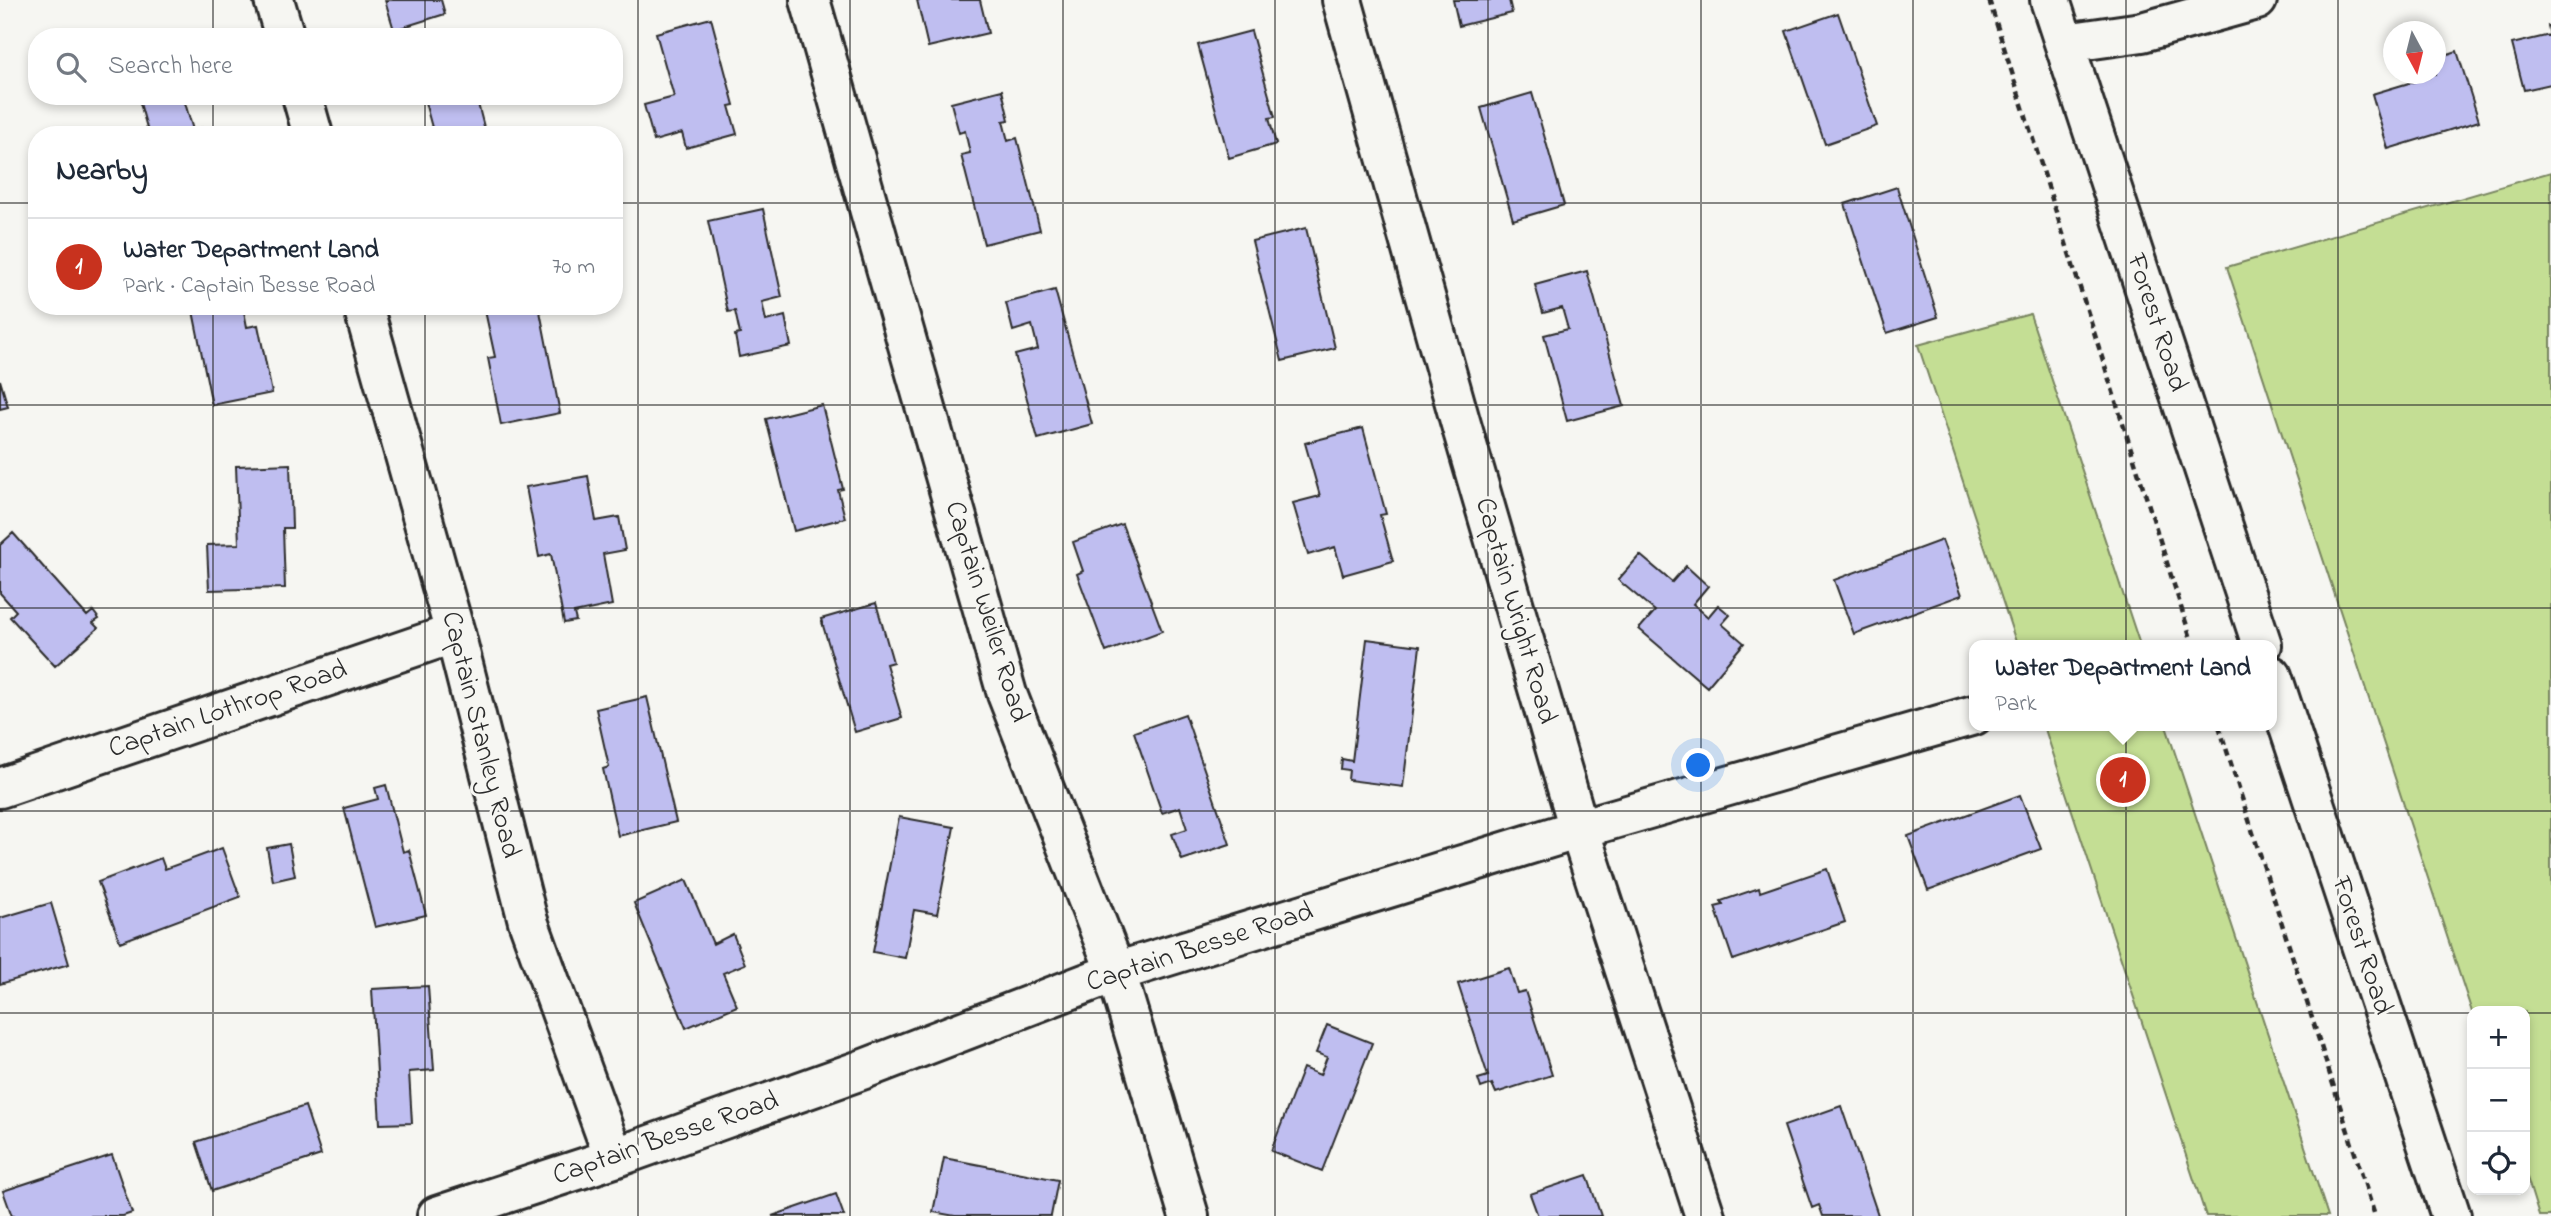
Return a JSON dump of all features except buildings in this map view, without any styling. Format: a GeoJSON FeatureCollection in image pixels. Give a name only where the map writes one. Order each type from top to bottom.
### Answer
{"type":"FeatureCollection","features":[{"type":"Feature","properties":{"kind":"street"},"geometry":{"type":"LineString","coordinates":[[274,0],[282,28]]}},
{"type":"Feature","properties":{"kind":"street","name":"Captain Weiler Road"},"geometry":{"type":"LineString","coordinates":[[810,0],[1007,694],[1116,972],[1189,1216]]}},
{"type":"Feature","properties":{"kind":"street","name":"Captain Wright Road"},"geometry":{"type":"LineString","coordinates":[[1342,0],[1460,421],[1579,829],[1705,1216]]}},
{"type":"Feature","properties":{"kind":"street","name":"Forest Road"},"geometry":{"type":"LineString","coordinates":[[2050,0],[2260,640]]}},
{"type":"Feature","properties":{"kind":"street"},"geometry":{"type":"LineString","coordinates":[[2065,43],[2142,32],[2256,0]]}},
{"type":"Feature","properties":{"kind":"street"},"geometry":{"type":"LineString","coordinates":[[305,105],[310,126]]}},
{"type":"Feature","properties":{"kind":"street","name":"Captain Stanley Road"},"geometry":{"type":"LineString","coordinates":[[366,315],[455,633],[528,921],[614,1158]]}},
{"type":"Feature","properties":{"kind":"street","name":"Captain Lothrop Road"},"geometry":{"type":"LineString","coordinates":[[0,788],[455,633]]}},
{"type":"Feature","properties":{"kind":"street","name":"Forest Road"},"geometry":{"type":"LineString","coordinates":[[2277,691],[2451,1216]]}},
{"type":"Feature","properties":{"kind":"street","name":"Captain Besse Road"},"geometry":{"type":"LineString","coordinates":[[438,1216],[614,1158],[864,1069],[1116,972],[1579,829],[1969,716]]}},
{"type":"Feature","properties":{"kind":"path"},"geometry":{"type":"LineString","coordinates":[[1989,0],[2191,640]]}},
{"type":"Feature","properties":{"kind":"path"},"geometry":{"type":"LineString","coordinates":[[2221,731],[2375,1216]]}},
{"type":"Feature","properties":{"kind":"green space"},"geometry":{"type":"Polygon","coordinates":[[[2551,172],[2551,1216],[2539,1216],[2530,1187],[2530,1006],[2470,1006],[2227,267],[2551,172]]]}},
{"type":"Feature","properties":{"kind":"green space"},"geometry":{"type":"Polygon","coordinates":[[[2030,314],[2138,640],[2015,640],[1918,345],[2030,314]]]}},
{"type":"Feature","properties":{"kind":"green space"},"geometry":{"type":"Polygon","coordinates":[[[2046,731],[2168,731],[2328,1216],[2206,1216],[2046,731]]]}},
{"type":"Feature","properties":{"kind":"place","name":"Water Department Land"},"geometry":{"type":"Point","coordinates":[2123,780]}}]}
